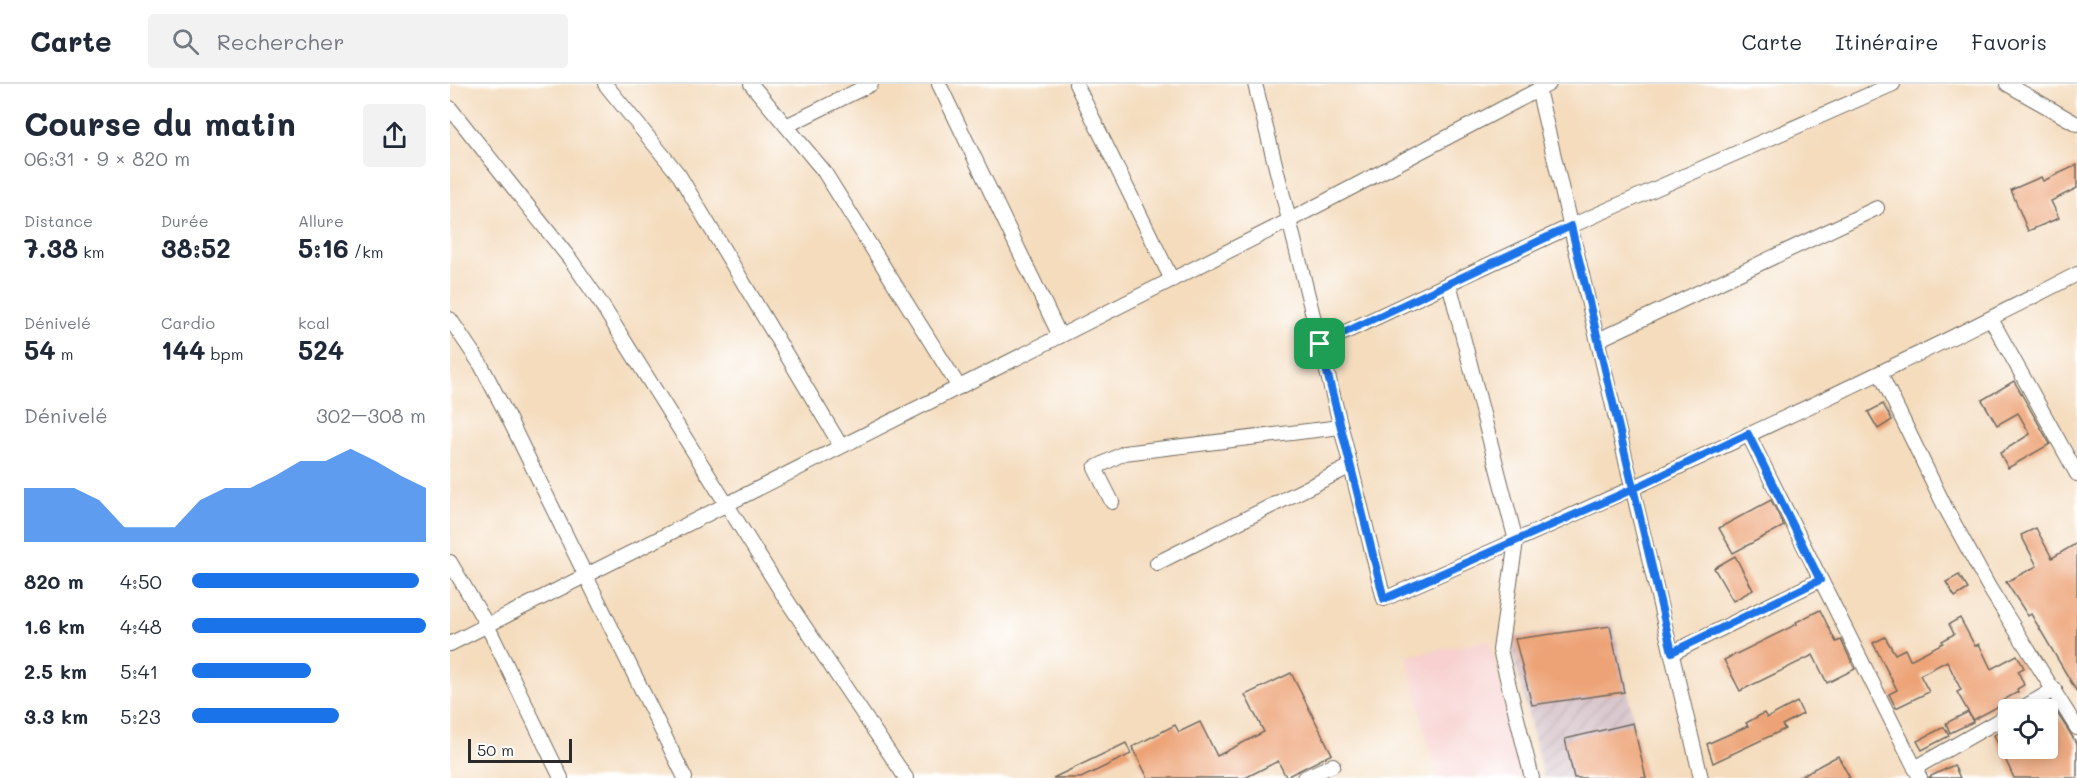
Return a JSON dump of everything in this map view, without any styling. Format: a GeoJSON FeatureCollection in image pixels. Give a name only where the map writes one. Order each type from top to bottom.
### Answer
{"type":"FeatureCollection","features":[{"type":"Feature","properties":{"kind":"street"},"geometry":{"type":"LineString","coordinates":[[605,84],[679,175],[841,446]]}},
{"type":"Feature","properties":{"kind":"street"},"geometry":{"type":"LineString","coordinates":[[751,84],[823,170],[959,387]]}},
{"type":"Feature","properties":{"kind":"street"},"geometry":{"type":"LineString","coordinates":[[786,126],[871,84]]}},
{"type":"Feature","properties":{"kind":"street"},"geometry":{"type":"LineString","coordinates":[[939,84],[1060,336]]}},
{"type":"Feature","properties":{"kind":"street"},"geometry":{"type":"LineString","coordinates":[[1076,84],[1172,280]]}},
{"type":"Feature","properties":{"kind":"street"},"geometry":{"type":"LineString","coordinates":[[1320,344],[1571,226],[1893,84]]}},
{"type":"Feature","properties":{"kind":"street"},"geometry":{"type":"LineString","coordinates":[[2007,84],[2077,124]]}},
{"type":"Feature","properties":{"kind":"street"},"geometry":{"type":"LineString","coordinates":[[1260,86],[1290,220],[1384,599],[1633,489],[1880,373],[2077,274]]}},
{"type":"Feature","properties":{"kind":"street"},"geometry":{"type":"LineString","coordinates":[[450,644],[1290,220],[1544,86],[1571,226],[1701,778]]}},
{"type":"Feature","properties":{"kind":"street"},"geometry":{"type":"LineString","coordinates":[[450,108],[600,302],[729,503],[784,596],[906,778]]}},
{"type":"Feature","properties":{"kind":"street"},"geometry":{"type":"LineString","coordinates":[[1598,339],[1877,208]]}},
{"type":"Feature","properties":{"kind":"street"},"geometry":{"type":"LineString","coordinates":[[1449,283],[1516,541],[1500,650],[1532,778]]}},
{"type":"Feature","properties":{"kind":"street"},"geometry":{"type":"LineString","coordinates":[[450,319],[481,364],[685,778]]}},
{"type":"Feature","properties":{"kind":"street"},"geometry":{"type":"LineString","coordinates":[[1991,319],[2073,456],[2077,474]]}},
{"type":"Feature","properties":{"kind":"street"},"geometry":{"type":"LineString","coordinates":[[1880,373],[1945,507],[1990,589],[2055,689],[2077,728]]}},
{"type":"Feature","properties":{"kind":"street"},"geometry":{"type":"LineString","coordinates":[[1112,502],[1095,468],[1124,453],[1341,427]]}},
{"type":"Feature","properties":{"kind":"street"},"geometry":{"type":"LineString","coordinates":[[1748,434],[1917,773],[1998,721]]}},
{"type":"Feature","properties":{"kind":"street"},"geometry":{"type":"LineString","coordinates":[[1157,563],[1350,466]]}},
{"type":"Feature","properties":{"kind":"street"},"geometry":{"type":"LineString","coordinates":[[450,562],[487,625],[561,778]]}},
{"type":"Feature","properties":{"kind":"street"},"geometry":{"type":"LineString","coordinates":[[1672,652],[1820,580]]}},
{"type":"Feature","properties":{"kind":"street"},"geometry":{"type":"LineString","coordinates":[[2038,699],[2055,689]]}},
{"type":"Feature","properties":{"kind":"street"},"geometry":{"type":"LineString","coordinates":[[1304,778],[1333,765]]}},
{"type":"Feature","properties":{"kind":"shaded area"},"geometry":{"type":"Polygon","coordinates":[[[1613,623],[1646,778],[1544,778],[1509,638],[1613,623]]]}},
{"type":"Feature","properties":{"kind":"shaded area"},"geometry":{"type":"Polygon","coordinates":[[[1489,640],[1524,778],[1437,778],[1407,656],[1489,640]]]}},
{"type":"Feature","properties":{"kind":"building"},"geometry":{"type":"Polygon","coordinates":[[[2077,165],[2077,188],[2051,201],[2059,218],[2028,231],[2011,190],[2041,177],[2043,181],[2077,165]]]}},
{"type":"Feature","properties":{"kind":"building"},"geometry":{"type":"Polygon","coordinates":[[[2014,381],[2050,444],[2008,468],[2000,453],[2030,434],[2018,413],[1997,425],[1982,400],[2014,381]]]}},
{"type":"Feature","properties":{"kind":"building"},"geometry":{"type":"Polygon","coordinates":[[[1883,404],[1892,420],[1878,429],[1868,412],[1883,404]]]}},
{"type":"Feature","properties":{"kind":"building"},"geometry":{"type":"Polygon","coordinates":[[[1771,500],[1784,526],[1733,553],[1719,528],[1771,500]]]}},
{"type":"Feature","properties":{"kind":"building"},"geometry":{"type":"Polygon","coordinates":[[[2036,528],[2052,558],[2077,543],[2077,692],[2031,614],[2028,616],[2006,582],[2037,566],[2021,535],[2036,528]]]}},
{"type":"Feature","properties":{"kind":"building"},"geometry":{"type":"Polygon","coordinates":[[[1735,556],[1753,590],[1733,601],[1714,568],[1735,556]]]}},
{"type":"Feature","properties":{"kind":"building"},"geometry":{"type":"Polygon","coordinates":[[[1959,575],[1968,589],[1955,597],[1946,582],[1959,575]]]}},
{"type":"Feature","properties":{"kind":"building"},"geometry":{"type":"Polygon","coordinates":[[[1820,610],[1836,642],[1841,640],[1855,669],[1827,683],[1813,655],[1740,691],[1724,660],[1820,610]]]}},
{"type":"Feature","properties":{"kind":"building"},"geometry":{"type":"Polygon","coordinates":[[[1960,618],[1975,646],[1979,644],[1991,669],[2017,655],[2024,668],[2018,671],[2024,685],[2017,689],[2018,692],[2005,699],[1998,699],[1998,707],[1973,720],[1957,692],[1961,690],[1947,661],[1920,675],[1929,692],[1896,708],[1889,694],[1897,690],[1873,643],[1885,637],[1895,654],[1905,649],[1910,660],[1943,643],[1942,641],[1954,634],[1949,624],[1960,618]]]}},
{"type":"Feature","properties":{"kind":"building"},"geometry":{"type":"Polygon","coordinates":[[[1610,626],[1624,692],[1532,705],[1515,639],[1610,626]]]}},
{"type":"Feature","properties":{"kind":"building"},"geometry":{"type":"Polygon","coordinates":[[[1291,673],[1332,754],[1286,777],[1278,761],[1245,778],[1148,778],[1132,747],[1175,725],[1179,732],[1200,722],[1217,756],[1264,732],[1245,695],[1291,673]]]}},
{"type":"Feature","properties":{"kind":"building"},"geometry":{"type":"Polygon","coordinates":[[[1797,702],[1803,714],[1782,725],[1785,729],[1713,763],[1707,744],[1748,726],[1746,723],[1764,713],[1767,718],[1797,702]]]}},
{"type":"Feature","properties":{"kind":"building"},"geometry":{"type":"Polygon","coordinates":[[[1968,712],[1973,722],[1950,733],[1946,723],[1968,712]]]}},
{"type":"Feature","properties":{"kind":"building"},"geometry":{"type":"Polygon","coordinates":[[[2058,714],[2077,744],[2077,778],[2014,778],[2005,759],[2058,759],[2058,714]]]}},
{"type":"Feature","properties":{"kind":"building"},"geometry":{"type":"Polygon","coordinates":[[[1633,723],[1646,778],[1574,778],[1565,739],[1633,723]]]}},
{"type":"Feature","properties":{"kind":"building"},"geometry":{"type":"Polygon","coordinates":[[[1944,727],[1949,736],[1922,750],[1917,741],[1944,727]]]}},
{"type":"Feature","properties":{"kind":"building"},"geometry":{"type":"Polygon","coordinates":[[[1126,743],[1131,754],[1081,778],[1053,778],[1126,743]]]}},
{"type":"Feature","properties":{"kind":"building"},"geometry":{"type":"Polygon","coordinates":[[[1838,756],[1850,778],[1797,778],[1832,759],[1838,756]]]}},
{"type":"Feature","properties":{"kind":"building"},"geometry":{"type":"Polygon","coordinates":[[[1954,765],[1960,778],[1929,778],[1929,777],[1954,765]]]}},
{"type":"Feature","properties":{"kind":"route"},"geometry":{"type":"LineString","coordinates":[[1320,344],[1384,599],[1633,489],[1748,434],[1820,580],[1672,652],[1633,489],[1571,226],[1320,344]]}}]}
